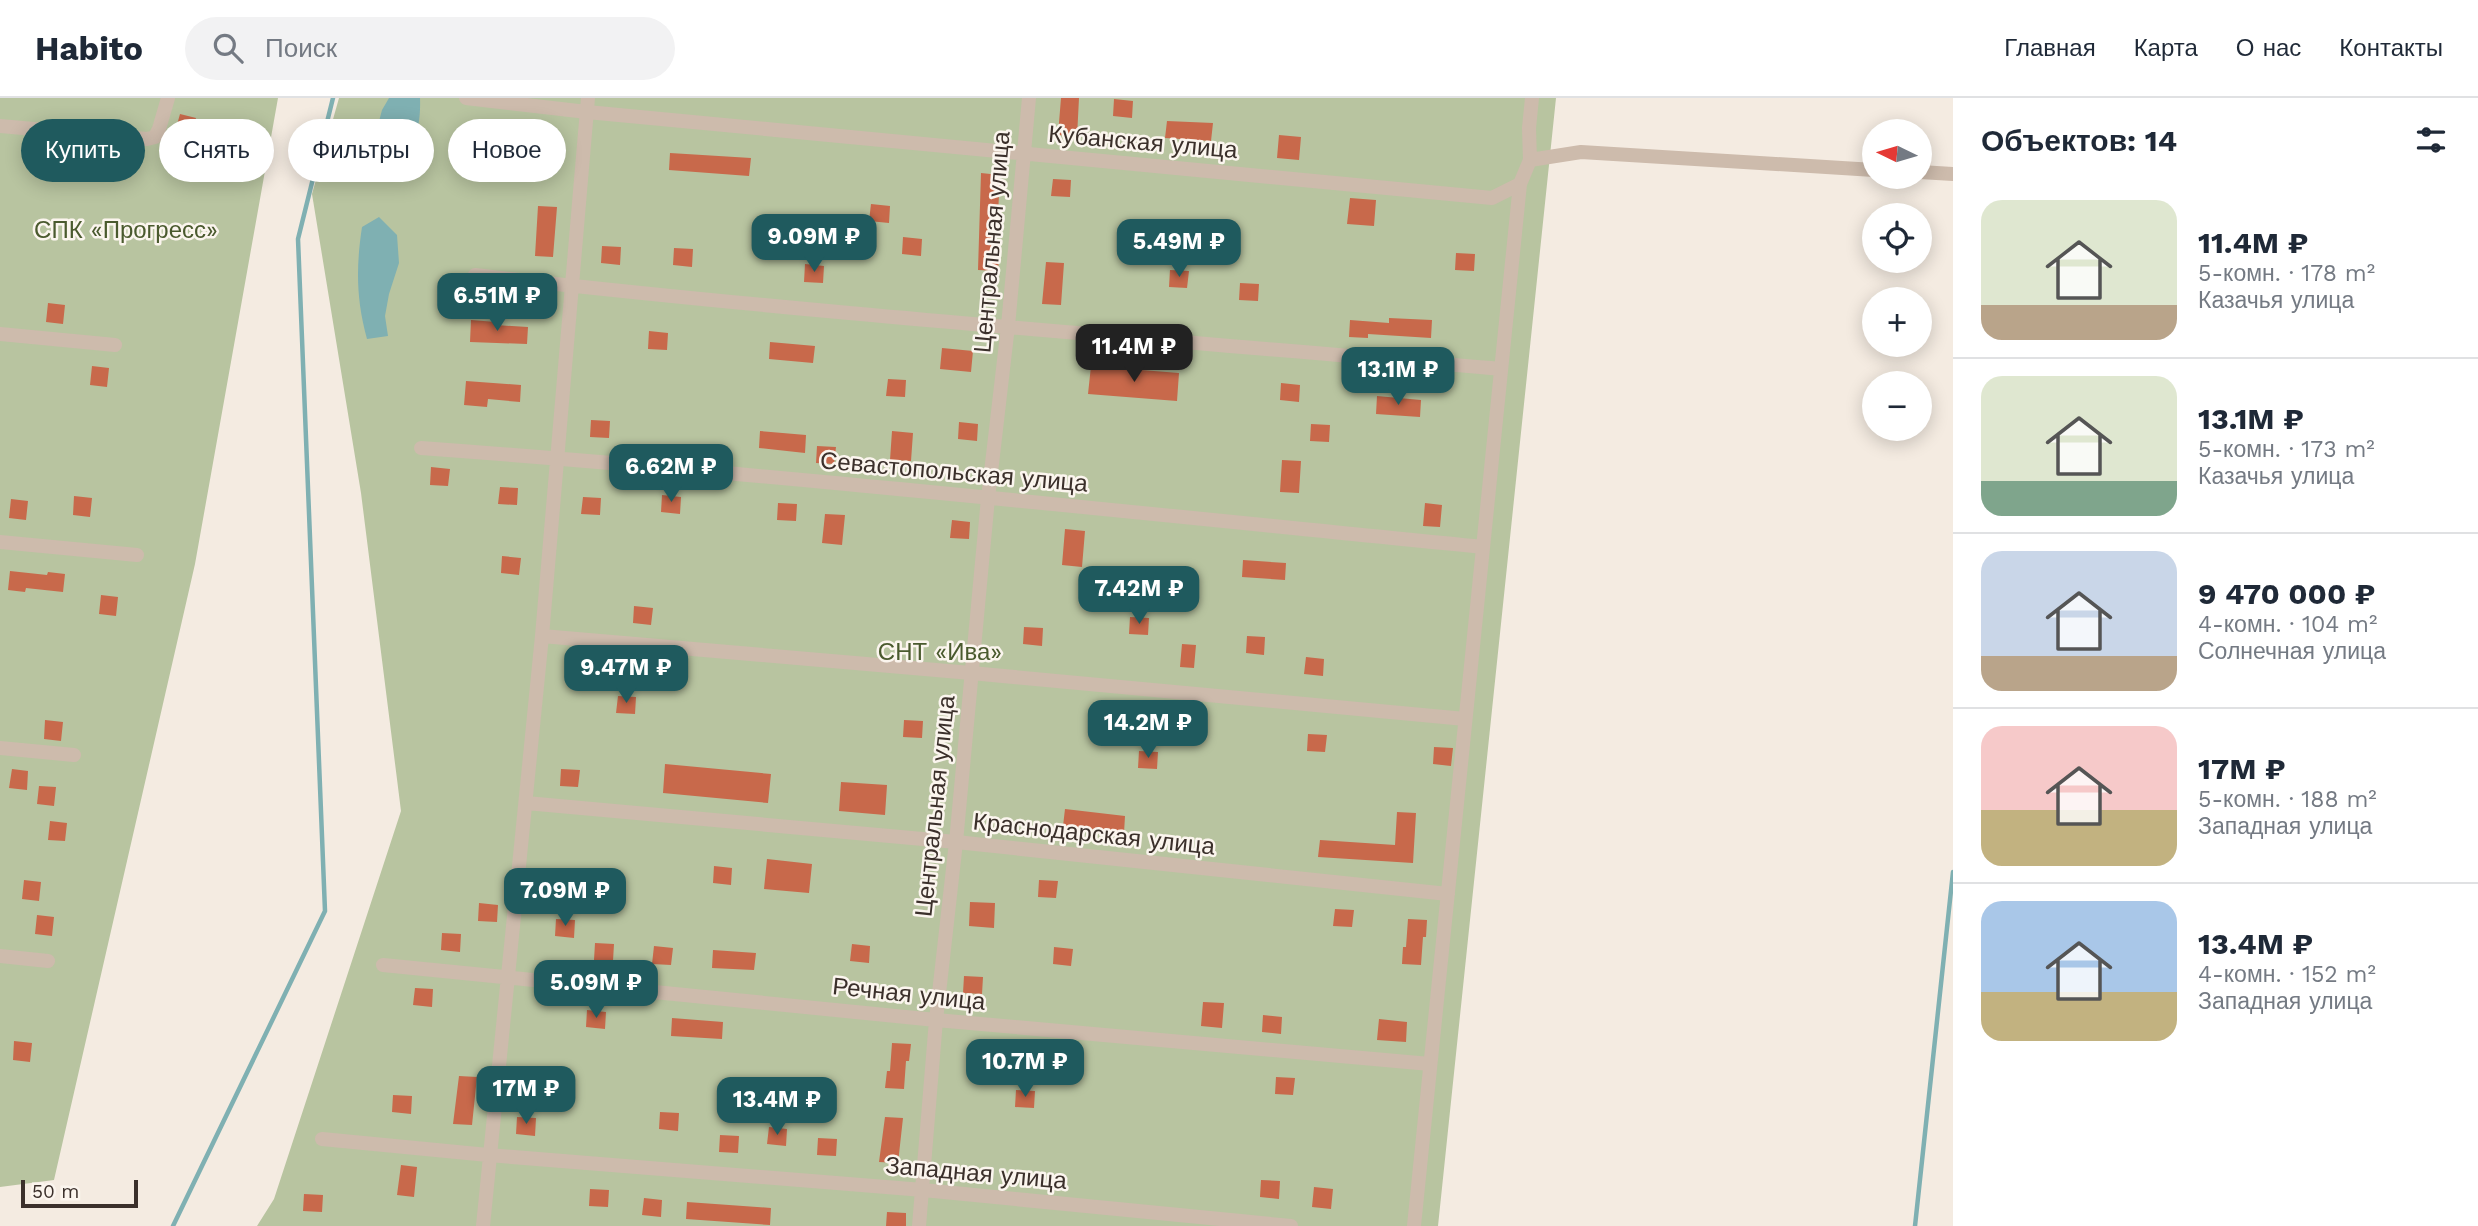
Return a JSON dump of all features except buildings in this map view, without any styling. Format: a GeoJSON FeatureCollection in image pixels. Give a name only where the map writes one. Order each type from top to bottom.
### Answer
{"type":"FeatureCollection","features":[{"type":"Feature","properties":{"kind":"street"},"geometry":{"type":"LineString","coordinates":[[0,126],[147,139],[155,136],[159,129],[167,98]]}},
{"type":"Feature","properties":{"kind":"street","name":"Кубанская улица"},"geometry":{"type":"LineString","coordinates":[[466,98],[587,105],[1022,153],[1492,198],[1520,184]]}},
{"type":"Feature","properties":{"kind":"street","name":"Центральная улица"},"geometry":{"type":"LineString","coordinates":[[919,1226],[936,1020],[1029,98]]}},
{"type":"Feature","properties":{"kind":"street"},"geometry":{"type":"LineString","coordinates":[[1414,1226],[1520,184],[1530,160],[1532,98]]}},
{"type":"Feature","properties":{"kind":"street"},"geometry":{"type":"LineString","coordinates":[[483,1226],[542,636],[587,105]]}},
{"type":"Feature","properties":{"kind":"street"},"geometry":{"type":"LineString","coordinates":[[1530,160],[1581,152],[1862,169]]}},
{"type":"Feature","properties":{"kind":"street"},"geometry":{"type":"LineString","coordinates":[[1932,173],[1953,174]]}},
{"type":"Feature","properties":{"kind":"street"},"geometry":{"type":"LineString","coordinates":[[475,275],[1008,326],[1501,369]]}},
{"type":"Feature","properties":{"kind":"street"},"geometry":{"type":"LineString","coordinates":[[0,334],[115,345]]}},
{"type":"Feature","properties":{"kind":"street","name":"Севастопольская улица"},"geometry":{"type":"LineString","coordinates":[[421,447],[988,498],[1483,547]]}},
{"type":"Feature","properties":{"kind":"street"},"geometry":{"type":"LineString","coordinates":[[0,542],[137,555]]}},
{"type":"Feature","properties":{"kind":"street"},"geometry":{"type":"LineString","coordinates":[[542,636],[1465,719]]}},
{"type":"Feature","properties":{"kind":"street"},"geometry":{"type":"LineString","coordinates":[[0,748],[74,755]]}},
{"type":"Feature","properties":{"kind":"street","name":"Краснодарская улица"},"geometry":{"type":"LineString","coordinates":[[526,803],[956,842],[1448,894]]}},
{"type":"Feature","properties":{"kind":"street"},"geometry":{"type":"LineString","coordinates":[[0,957],[48,961]]}},
{"type":"Feature","properties":{"kind":"street","name":"Речная улица"},"geometry":{"type":"LineString","coordinates":[[383,965],[936,1020],[1430,1064]]}},
{"type":"Feature","properties":{"kind":"street","name":"Западная улица"},"geometry":{"type":"LineString","coordinates":[[323,1139],[923,1190],[1291,1226]]}},
{"type":"Feature","properties":{"kind":"green space","name":"СПК «Прогресс»"},"geometry":{"type":"Polygon","coordinates":[[[0,98],[278,98],[274,120],[159,119],[159,182],[263,182],[195,564],[54,1180],[0,1187],[0,98]]]}},
{"type":"Feature","properties":{"kind":"green space","name":"СНТ «Ива»"},"geometry":{"type":"Polygon","coordinates":[[[339,98],[1556,98],[1438,1226],[257,1226],[274,1199],[401,811],[361,493],[312,194],[315,182],[434,182],[434,119],[333,119],[339,98]]]}},
{"type":"Feature","properties":{"kind":"water"},"geometry":{"type":"Polygon","coordinates":[[[389,98],[420,98],[419,119],[380,119],[389,98]]]}},
{"type":"Feature","properties":{"kind":"water"},"geometry":{"type":"Polygon","coordinates":[[[379,217],[397,235],[399,263],[385,316],[388,336],[367,339],[359,297],[360,242],[362,227],[379,217]]]}},
{"type":"Feature","properties":{"kind":"waterway"},"geometry":{"type":"LineString","coordinates":[[173,1226],[325,911],[298,239],[333,98]]}},
{"type":"Feature","properties":{"kind":"waterway"},"geometry":{"type":"LineString","coordinates":[[1915,1226],[1953,872]]}}]}
